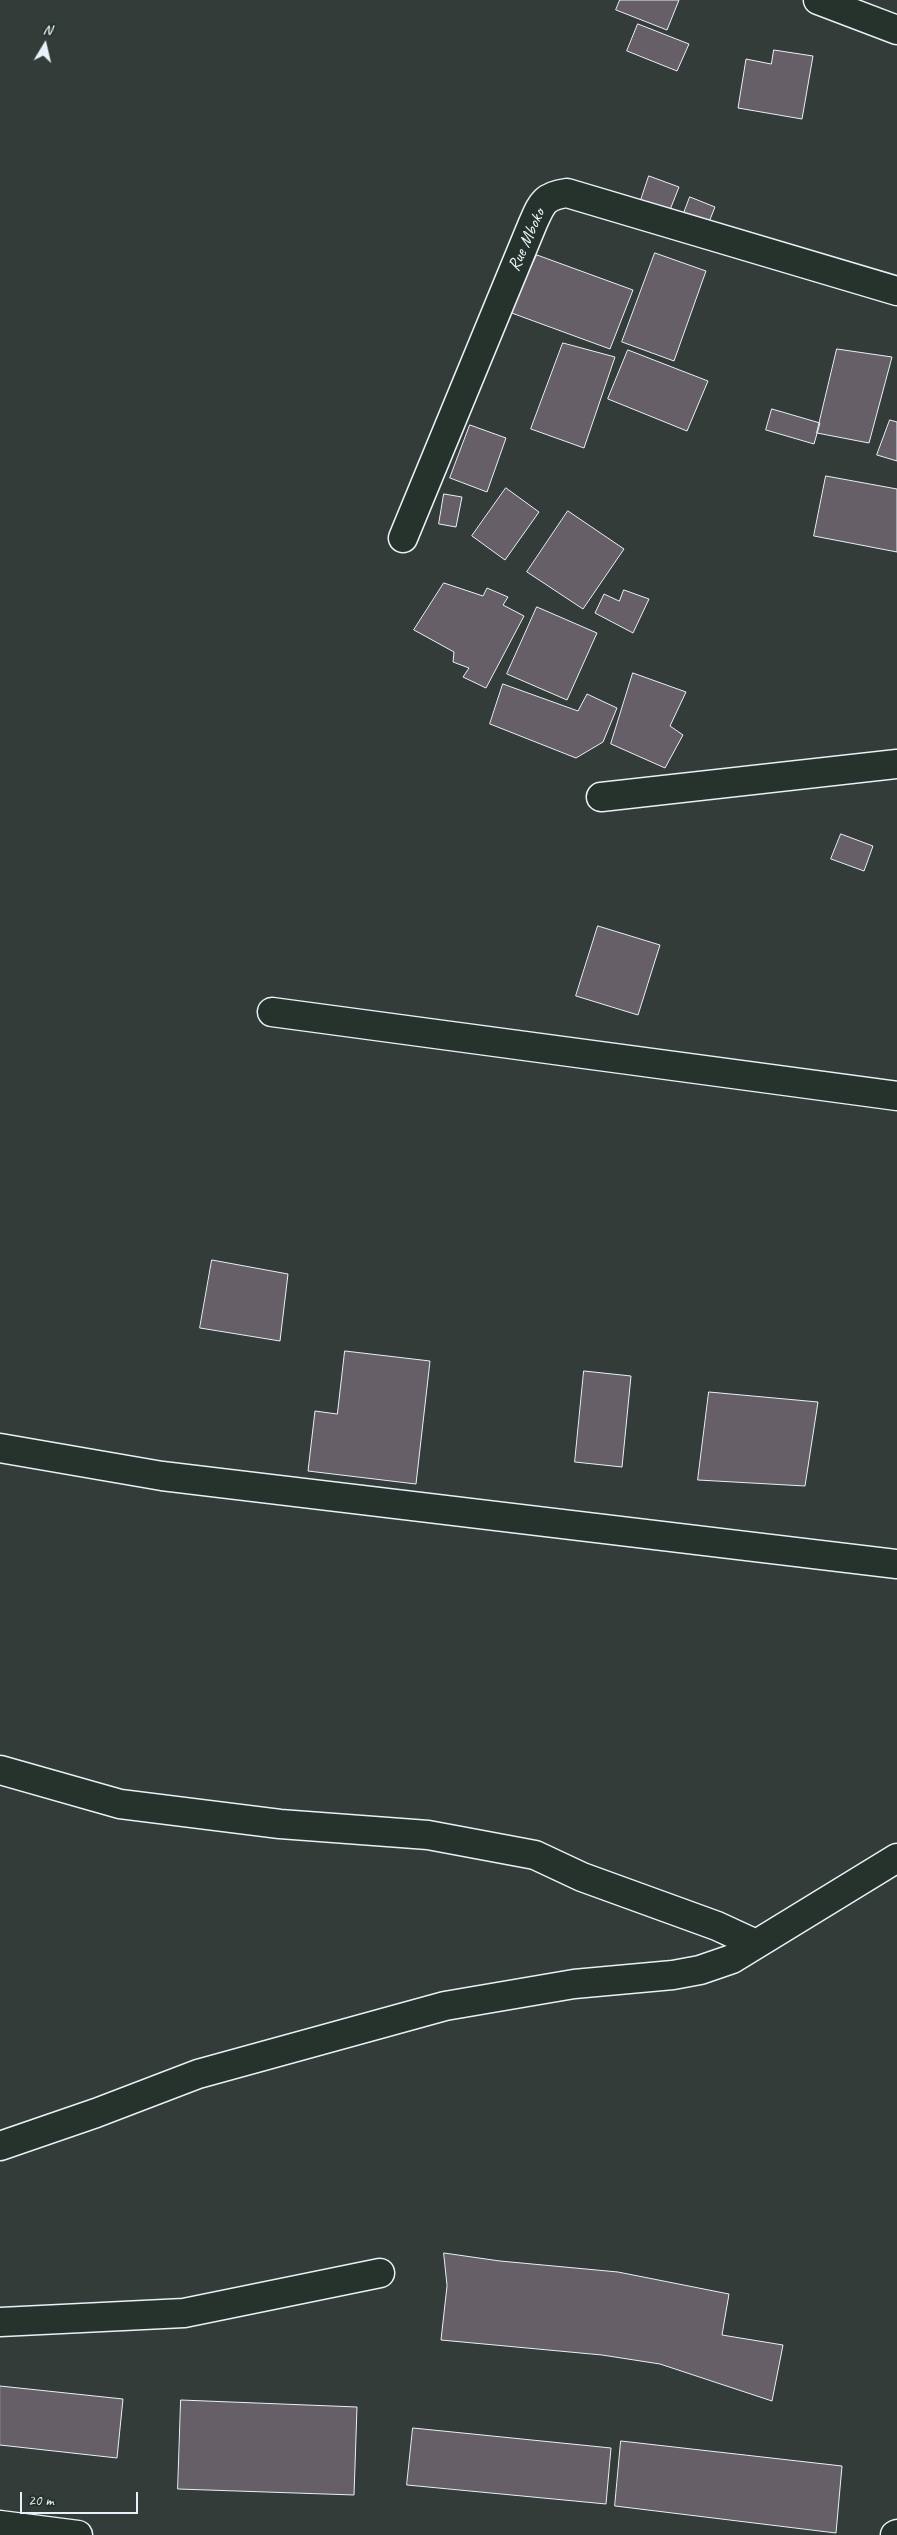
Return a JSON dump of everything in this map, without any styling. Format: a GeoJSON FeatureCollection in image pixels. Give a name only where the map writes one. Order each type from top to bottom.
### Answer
{"type":"FeatureCollection","features":[{"type":"Feature","properties":{"kind":"street"},"geometry":{"type":"LineString","coordinates":[[818,0],[897,30]]}},
{"type":"Feature","properties":{"kind":"street","name":"Rue Mboko"},"geometry":{"type":"LineString","coordinates":[[403,538],[541,204],[552,195],[567,193],[897,291]]}},
{"type":"Feature","properties":{"kind":"street"},"geometry":{"type":"LineString","coordinates":[[601,797],[897,764]]}},
{"type":"Feature","properties":{"kind":"street"},"geometry":{"type":"LineString","coordinates":[[272,1012],[897,1096]]}},
{"type":"Feature","properties":{"kind":"street"},"geometry":{"type":"LineString","coordinates":[[0,1448],[162,1476],[897,1564]]}},
{"type":"Feature","properties":{"kind":"street"},"geometry":{"type":"LineString","coordinates":[[0,1770],[120,1804],[280,1824],[428,1834],[535,1855],[582,1877],[716,1926],[756,1944]]}},
{"type":"Feature","properties":{"kind":"street"},"geometry":{"type":"LineString","coordinates":[[0,2146],[96,2113],[198,2074],[445,2006],[574,1984],[673,1975],[700,1970],[732,1959],[897,1858]]}},
{"type":"Feature","properties":{"kind":"street"},"geometry":{"type":"LineString","coordinates":[[0,2322],[184,2314],[380,2274]]}},
{"type":"Feature","properties":{"kind":"street"},"geometry":{"type":"LineString","coordinates":[[0,2525],[78,2535]]}},
{"type":"Feature","properties":{"kind":"building"},"geometry":{"type":"Polygon","coordinates":[[[620,0],[679,0],[667,30],[616,10],[620,0]]]}},
{"type":"Feature","properties":{"kind":"building"},"geometry":{"type":"Polygon","coordinates":[[[638,24],[689,44],[677,71],[627,51],[638,24]]]}},
{"type":"Feature","properties":{"kind":"building"},"geometry":{"type":"Polygon","coordinates":[[[774,50],[813,56],[802,119],[738,108],[746,59],[771,64],[774,50]]]}},
{"type":"Feature","properties":{"kind":"building"},"geometry":{"type":"Polygon","coordinates":[[[649,176],[679,187],[670,210],[641,200],[649,176]]]}},
{"type":"Feature","properties":{"kind":"building"},"geometry":{"type":"Polygon","coordinates":[[[690,197],[715,207],[709,222],[684,213],[690,197]]]}},
{"type":"Feature","properties":{"kind":"building"},"geometry":{"type":"Polygon","coordinates":[[[655,253],[706,271],[674,361],[622,342],[655,253]]]}},
{"type":"Feature","properties":{"kind":"building"},"geometry":{"type":"Polygon","coordinates":[[[537,255],[633,290],[610,349],[509,312],[537,255]]]}},
{"type":"Feature","properties":{"kind":"building"},"geometry":{"type":"Polygon","coordinates":[[[563,343],[615,357],[584,448],[531,429],[563,343]]]}},
{"type":"Feature","properties":{"kind":"building"},"geometry":{"type":"Polygon","coordinates":[[[837,349],[892,357],[869,443],[817,433],[837,349]]]}},
{"type":"Feature","properties":{"kind":"building"},"geometry":{"type":"Polygon","coordinates":[[[628,350],[708,381],[687,431],[608,399],[628,350]]]}},
{"type":"Feature","properties":{"kind":"building"},"geometry":{"type":"Polygon","coordinates":[[[772,409],[820,423],[814,444],[766,430],[772,409]]]}},
{"type":"Feature","properties":{"kind":"building"},"geometry":{"type":"Polygon","coordinates":[[[890,420],[897,422],[897,461],[877,455],[890,420]]]}},
{"type":"Feature","properties":{"kind":"building"},"geometry":{"type":"Polygon","coordinates":[[[470,425],[506,438],[487,492],[450,478],[470,425]]]}},
{"type":"Feature","properties":{"kind":"building"},"geometry":{"type":"Polygon","coordinates":[[[826,476],[897,489],[897,552],[814,536],[826,476]]]}},
{"type":"Feature","properties":{"kind":"building"},"geometry":{"type":"Polygon","coordinates":[[[506,488],[539,512],[505,560],[472,536],[506,488]]]}},
{"type":"Feature","properties":{"kind":"building"},"geometry":{"type":"Polygon","coordinates":[[[444,494],[462,497],[456,527],[439,524],[444,494]]]}},
{"type":"Feature","properties":{"kind":"building"},"geometry":{"type":"Polygon","coordinates":[[[568,511],[624,549],[583,609],[527,572],[568,511]]]}},
{"type":"Feature","properties":{"kind":"building"},"geometry":{"type":"Polygon","coordinates":[[[444,583],[483,596],[487,588],[508,597],[503,605],[524,616],[486,688],[463,677],[469,668],[453,662],[454,652],[414,630],[444,583]]]}},
{"type":"Feature","properties":{"kind":"building"},"geometry":{"type":"Polygon","coordinates":[[[624,590],[649,599],[633,633],[595,613],[604,594],[619,601],[624,590]]]}},
{"type":"Feature","properties":{"kind":"building"},"geometry":{"type":"Polygon","coordinates":[[[537,607],[597,633],[567,700],[507,674],[537,607]]]}},
{"type":"Feature","properties":{"kind":"building"},"geometry":{"type":"Polygon","coordinates":[[[633,673],[686,692],[670,726],[683,735],[665,768],[611,744],[633,673]]]}},
{"type":"Feature","properties":{"kind":"building"},"geometry":{"type":"Polygon","coordinates":[[[503,684],[578,711],[587,694],[617,708],[603,742],[576,758],[490,724],[503,684]]]}},
{"type":"Feature","properties":{"kind":"building"},"geometry":{"type":"Polygon","coordinates":[[[841,834],[873,846],[864,871],[831,859],[841,834]]]}},
{"type":"Feature","properties":{"kind":"building"},"geometry":{"type":"Polygon","coordinates":[[[598,926],[660,945],[638,1015],[576,996],[598,926]]]}},
{"type":"Feature","properties":{"kind":"building"},"geometry":{"type":"Polygon","coordinates":[[[212,1260],[288,1274],[280,1341],[200,1328],[212,1260]]]}},
{"type":"Feature","properties":{"kind":"building"},"geometry":{"type":"Polygon","coordinates":[[[345,1351],[430,1361],[416,1484],[308,1471],[315,1411],[337,1414],[345,1351]]]}},
{"type":"Feature","properties":{"kind":"building"},"geometry":{"type":"Polygon","coordinates":[[[584,1371],[631,1376],[622,1467],[575,1462],[584,1371]]]}},
{"type":"Feature","properties":{"kind":"building"},"geometry":{"type":"Polygon","coordinates":[[[709,1392],[818,1402],[805,1486],[698,1480],[709,1392]]]}},
{"type":"Feature","properties":{"kind":"building"},"geometry":{"type":"Polygon","coordinates":[[[444,2253],[500,2261],[618,2272],[729,2294],[722,2335],[783,2345],[772,2401],[660,2364],[602,2355],[441,2340],[447,2286],[444,2253]]]}},
{"type":"Feature","properties":{"kind":"building"},"geometry":{"type":"Polygon","coordinates":[[[0,2386],[123,2399],[117,2458],[0,2445],[0,2386]]]}},
{"type":"Feature","properties":{"kind":"building"},"geometry":{"type":"Polygon","coordinates":[[[181,2400],[357,2407],[354,2495],[178,2489],[181,2400]]]}},
{"type":"Feature","properties":{"kind":"building"},"geometry":{"type":"Polygon","coordinates":[[[413,2428],[611,2448],[606,2504],[407,2485],[413,2428]]]}},
{"type":"Feature","properties":{"kind":"building"},"geometry":{"type":"Polygon","coordinates":[[[621,2441],[842,2466],[836,2533],[615,2506],[621,2441]]]}}]}
